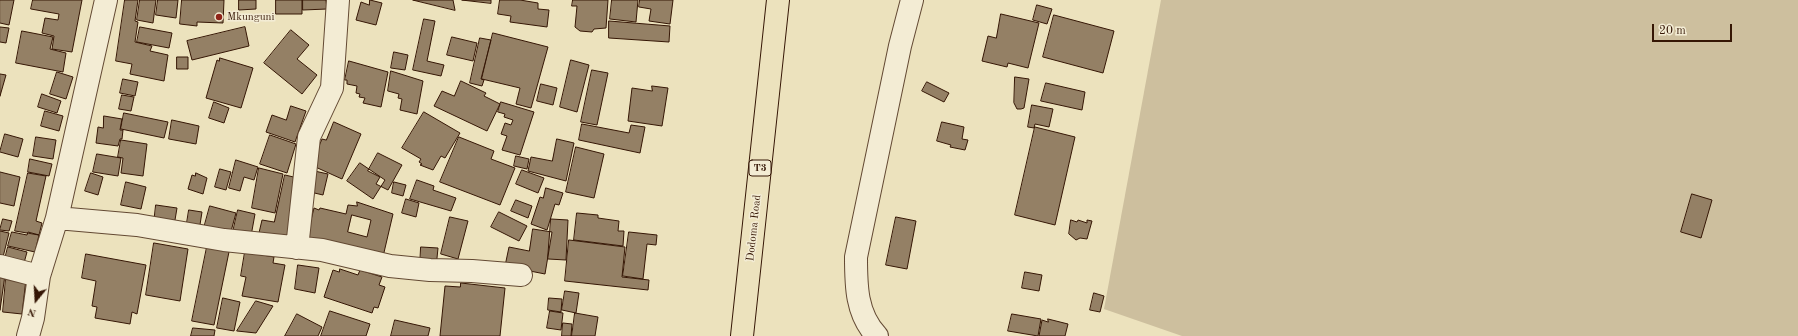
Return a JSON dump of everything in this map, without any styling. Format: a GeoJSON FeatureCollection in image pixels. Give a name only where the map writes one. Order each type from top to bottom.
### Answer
{"type":"FeatureCollection","features":[{"type":"Feature","properties":{"kind":"highway","name":"Dodoma Road"},"geometry":{"type":"LineString","coordinates":[[742,336],[778,0]]}},
{"type":"Feature","properties":{"kind":"street"},"geometry":{"type":"LineString","coordinates":[[28,336],[33,318],[38,276],[57,218],[106,0]]}},
{"type":"Feature","properties":{"kind":"street"},"geometry":{"type":"LineString","coordinates":[[297,248],[309,137],[332,88],[338,0]]}},
{"type":"Feature","properties":{"kind":"street"},"geometry":{"type":"LineString","coordinates":[[877,336],[864,317],[856,288],[856,257],[900,46],[912,0]]}},
{"type":"Feature","properties":{"kind":"street"},"geometry":{"type":"LineString","coordinates":[[57,218],[137,225],[224,240],[322,250],[390,266],[430,270],[472,271],[521,275]]}},
{"type":"Feature","properties":{"kind":"street"},"geometry":{"type":"LineString","coordinates":[[0,266],[38,276]]}},
{"type":"Feature","properties":{"kind":"shaded area"},"geometry":{"type":"Polygon","coordinates":[[[1161,0],[1798,0],[1798,336],[1182,336],[1104,309],[1161,0]]]}},
{"type":"Feature","properties":{"kind":"building"},"geometry":{"type":"Polygon","coordinates":[[[0,0],[14,0],[9,25],[0,23],[0,0]]]}},
{"type":"Feature","properties":{"kind":"building"},"geometry":{"type":"Polygon","coordinates":[[[33,0],[82,0],[72,52],[52,49],[54,36],[42,33],[45,18],[58,20],[59,14],[31,9],[33,0]]]}},
{"type":"Feature","properties":{"kind":"building"},"geometry":{"type":"Polygon","coordinates":[[[125,0],[138,0],[135,21],[138,22],[135,42],[152,46],[150,51],[168,55],[164,81],[130,74],[132,64],[116,61],[125,0]]]}},
{"type":"Feature","properties":{"kind":"building"},"geometry":{"type":"Polygon","coordinates":[[[140,0],[156,0],[153,23],[137,20],[140,0]]]}},
{"type":"Feature","properties":{"kind":"building"},"geometry":{"type":"Polygon","coordinates":[[[158,0],[178,0],[176,18],[156,15],[158,0]]]}},
{"type":"Feature","properties":{"kind":"building"},"geometry":{"type":"Polygon","coordinates":[[[182,0],[224,0],[223,23],[197,22],[197,26],[180,24],[182,0]]]}},
{"type":"Feature","properties":{"kind":"building"},"geometry":{"type":"Polygon","coordinates":[[[239,0],[256,0],[256,9],[239,10],[239,0]]]}},
{"type":"Feature","properties":{"kind":"building"},"geometry":{"type":"Polygon","coordinates":[[[276,0],[302,0],[302,14],[276,14],[276,0]]]}},
{"type":"Feature","properties":{"kind":"building"},"geometry":{"type":"Polygon","coordinates":[[[303,0],[326,0],[327,9],[303,10],[303,0]]]}},
{"type":"Feature","properties":{"kind":"building"},"geometry":{"type":"Polygon","coordinates":[[[370,0],[382,3],[376,25],[356,20],[361,2],[369,5],[370,0]]]}},
{"type":"Feature","properties":{"kind":"building"},"geometry":{"type":"Polygon","coordinates":[[[413,0],[453,0],[455,10],[413,0]]]}},
{"type":"Feature","properties":{"kind":"building"},"geometry":{"type":"Polygon","coordinates":[[[462,0],[491,0],[491,3],[462,0]]]}},
{"type":"Feature","properties":{"kind":"building"},"geometry":{"type":"Polygon","coordinates":[[[500,0],[520,0],[538,3],[538,9],[549,10],[547,27],[510,22],[511,16],[498,14],[500,0]]]}},
{"type":"Feature","properties":{"kind":"building"},"geometry":{"type":"Polygon","coordinates":[[[573,0],[608,0],[606,28],[594,29],[592,32],[580,31],[575,27],[577,6],[572,6],[573,0]]]}},
{"type":"Feature","properties":{"kind":"building"},"geometry":{"type":"Polygon","coordinates":[[[612,0],[638,0],[636,22],[610,19],[612,0]]]}},
{"type":"Feature","properties":{"kind":"building"},"geometry":{"type":"Polygon","coordinates":[[[640,0],[673,0],[670,24],[649,21],[651,9],[639,7],[640,0]]]}},
{"type":"Feature","properties":{"kind":"building"},"geometry":{"type":"Polygon","coordinates":[[[1037,5],[1052,9],[1047,24],[1033,20],[1037,5]]]}},
{"type":"Feature","properties":{"kind":"building"},"geometry":{"type":"Polygon","coordinates":[[[1001,14],[1039,23],[1028,68],[1008,63],[1007,67],[982,61],[988,36],[996,38],[1001,14]]]}},
{"type":"Feature","properties":{"kind":"building"},"geometry":{"type":"Polygon","coordinates":[[[1054,15],[1114,31],[1103,73],[1043,57],[1054,15]]]}},
{"type":"Feature","properties":{"kind":"building"},"geometry":{"type":"Polygon","coordinates":[[[424,19],[435,21],[427,61],[444,65],[441,76],[413,70],[424,19]]]}},
{"type":"Feature","properties":{"kind":"building"},"geometry":{"type":"Polygon","coordinates":[[[609,21],[670,26],[669,42],[609,38],[609,21]]]}},
{"type":"Feature","properties":{"kind":"building"},"geometry":{"type":"Polygon","coordinates":[[[0,27],[9,28],[6,43],[0,42],[0,27]]]}},
{"type":"Feature","properties":{"kind":"building"},"geometry":{"type":"Polygon","coordinates":[[[140,27],[172,33],[169,48],[137,42],[140,27]]]}},
{"type":"Feature","properties":{"kind":"building"},"geometry":{"type":"Polygon","coordinates":[[[245,27],[249,46],[192,60],[187,41],[245,27]]]}},
{"type":"Feature","properties":{"kind":"building"},"geometry":{"type":"Polygon","coordinates":[[[291,30],[309,45],[297,59],[317,75],[302,94],[264,63],[291,30]]]}},
{"type":"Feature","properties":{"kind":"building"},"geometry":{"type":"Polygon","coordinates":[[[22,31],[53,37],[50,49],[66,53],[63,72],[16,63],[22,31]]]}},
{"type":"Feature","properties":{"kind":"building"},"geometry":{"type":"Polygon","coordinates":[[[493,33],[548,47],[531,108],[516,104],[520,88],[482,79],[493,33]]]}},
{"type":"Feature","properties":{"kind":"building"},"geometry":{"type":"Polygon","coordinates":[[[452,37],[477,43],[473,61],[447,55],[452,37]]]}},
{"type":"Feature","properties":{"kind":"building"},"geometry":{"type":"Polygon","coordinates":[[[480,38],[491,40],[481,79],[484,80],[482,86],[470,83],[480,38]]]}},
{"type":"Feature","properties":{"kind":"building"},"geometry":{"type":"Polygon","coordinates":[[[394,52],[408,55],[405,70],[391,68],[394,52]]]}},
{"type":"Feature","properties":{"kind":"building"},"geometry":{"type":"Polygon","coordinates":[[[177,57],[188,57],[188,69],[177,69],[177,57]]]}},
{"type":"Feature","properties":{"kind":"building"},"geometry":{"type":"Polygon","coordinates":[[[220,58],[253,68],[241,108],[206,98],[217,60],[219,61],[220,58]]]}},
{"type":"Feature","properties":{"kind":"building"},"geometry":{"type":"Polygon","coordinates":[[[571,60],[589,65],[577,112],[560,107],[571,60]]]}},
{"type":"Feature","properties":{"kind":"building"},"geometry":{"type":"Polygon","coordinates":[[[349,61],[388,72],[381,107],[363,103],[365,98],[359,97],[360,94],[356,93],[357,86],[347,84],[347,80],[345,80],[349,61]]]}},
{"type":"Feature","properties":{"kind":"building"},"geometry":{"type":"Polygon","coordinates":[[[592,70],[608,73],[597,125],[581,122],[592,70]]]}},
{"type":"Feature","properties":{"kind":"building"},"geometry":{"type":"Polygon","coordinates":[[[391,71],[423,81],[417,114],[400,110],[402,99],[398,98],[399,94],[388,91],[391,71]]]}},
{"type":"Feature","properties":{"kind":"building"},"geometry":{"type":"Polygon","coordinates":[[[57,72],[73,77],[66,99],[50,94],[57,72]]]}},
{"type":"Feature","properties":{"kind":"building"},"geometry":{"type":"Polygon","coordinates":[[[0,74],[6,75],[0,96],[0,74]]]}},
{"type":"Feature","properties":{"kind":"building"},"geometry":{"type":"Polygon","coordinates":[[[1015,77],[1029,79],[1024,108],[1021,109],[1017,109],[1014,103],[1015,77]]]}},
{"type":"Feature","properties":{"kind":"building"},"geometry":{"type":"Polygon","coordinates":[[[123,79],[138,82],[135,96],[120,93],[123,79]]]}},
{"type":"Feature","properties":{"kind":"building"},"geometry":{"type":"Polygon","coordinates":[[[461,81],[486,93],[484,96],[500,104],[487,131],[434,106],[442,91],[454,96],[461,81]]]}},
{"type":"Feature","properties":{"kind":"building"},"geometry":{"type":"Polygon","coordinates":[[[927,82],[949,93],[944,102],[922,91],[927,82]]]}},
{"type":"Feature","properties":{"kind":"building"},"geometry":{"type":"Polygon","coordinates":[[[1046,83],[1085,92],[1082,110],[1041,101],[1046,83]]]}},
{"type":"Feature","properties":{"kind":"building"},"geometry":{"type":"Polygon","coordinates":[[[541,84],[557,88],[553,105],[537,101],[541,84]]]}},
{"type":"Feature","properties":{"kind":"building"},"geometry":{"type":"Polygon","coordinates":[[[652,86],[668,88],[662,126],[628,121],[632,88],[652,91],[652,86]]]}},
{"type":"Feature","properties":{"kind":"building"},"geometry":{"type":"Polygon","coordinates":[[[42,94],[61,101],[57,113],[38,107],[42,94]]]}},
{"type":"Feature","properties":{"kind":"building"},"geometry":{"type":"Polygon","coordinates":[[[122,95],[134,97],[131,111],[119,109],[122,95]]]}},
{"type":"Feature","properties":{"kind":"building"},"geometry":{"type":"Polygon","coordinates":[[[214,102],[229,108],[224,123],[209,118],[214,102]]]}},
{"type":"Feature","properties":{"kind":"building"},"geometry":{"type":"Polygon","coordinates":[[[501,102],[534,112],[520,155],[502,150],[507,136],[501,134],[505,123],[511,125],[513,120],[504,117],[505,114],[498,112],[501,102]]]}},
{"type":"Feature","properties":{"kind":"building"},"geometry":{"type":"Polygon","coordinates":[[[1032,105],[1053,109],[1049,127],[1035,124],[1034,128],[1028,127],[1032,105]]]}},
{"type":"Feature","properties":{"kind":"building"},"geometry":{"type":"Polygon","coordinates":[[[291,106],[306,111],[295,142],[266,132],[272,115],[286,120],[291,106]]]}},
{"type":"Feature","properties":{"kind":"building"},"geometry":{"type":"Polygon","coordinates":[[[45,111],[63,116],[59,131],[41,126],[45,111]]]}},
{"type":"Feature","properties":{"kind":"building"},"geometry":{"type":"Polygon","coordinates":[[[424,112],[460,133],[445,158],[441,156],[433,170],[420,165],[422,164],[419,162],[421,159],[402,148],[424,112]]]}},
{"type":"Feature","properties":{"kind":"building"},"geometry":{"type":"Polygon","coordinates":[[[124,113],[168,122],[164,138],[121,129],[124,113]]]}},
{"type":"Feature","properties":{"kind":"building"},"geometry":{"type":"Polygon","coordinates":[[[104,116],[122,119],[120,130],[123,130],[122,139],[120,139],[118,146],[96,143],[98,127],[103,128],[104,116]]]}},
{"type":"Feature","properties":{"kind":"building"},"geometry":{"type":"Polygon","coordinates":[[[172,120],[199,126],[196,144],[169,139],[172,120]]]}},
{"type":"Feature","properties":{"kind":"building"},"geometry":{"type":"Polygon","coordinates":[[[334,122],[361,134],[342,179],[311,165],[322,139],[326,140],[334,122]]]}},
{"type":"Feature","properties":{"kind":"building"},"geometry":{"type":"Polygon","coordinates":[[[942,122],[964,127],[962,139],[968,140],[965,150],[950,147],[951,145],[937,141],[942,122]]]}},
{"type":"Feature","properties":{"kind":"building"},"geometry":{"type":"Polygon","coordinates":[[[582,124],[629,133],[631,125],[645,127],[640,153],[579,140],[582,124]]]}},
{"type":"Feature","properties":{"kind":"building"},"geometry":{"type":"Polygon","coordinates":[[[1035,127],[1075,137],[1055,225],[1015,215],[1035,127]]]}},
{"type":"Feature","properties":{"kind":"building"},"geometry":{"type":"Polygon","coordinates":[[[5,134],[23,139],[18,157],[0,152],[5,134]]]}},
{"type":"Feature","properties":{"kind":"building"},"geometry":{"type":"Polygon","coordinates":[[[270,135],[296,144],[287,173],[260,164],[270,135]]]}},
{"type":"Feature","properties":{"kind":"building"},"geometry":{"type":"Polygon","coordinates":[[[36,137],[56,140],[53,159],[33,156],[36,137]]]}},
{"type":"Feature","properties":{"kind":"building"},"geometry":{"type":"Polygon","coordinates":[[[459,137],[494,151],[491,159],[515,168],[500,205],[440,182],[459,137]]]}},
{"type":"Feature","properties":{"kind":"building"},"geometry":{"type":"Polygon","coordinates":[[[557,139],[574,143],[566,181],[528,171],[531,157],[552,161],[557,139]]]}},
{"type":"Feature","properties":{"kind":"building"},"geometry":{"type":"Polygon","coordinates":[[[121,140],[147,144],[143,176],[121,173],[123,158],[118,157],[121,140]]]}},
{"type":"Feature","properties":{"kind":"building"},"geometry":{"type":"Polygon","coordinates":[[[576,147],[604,154],[594,198],[566,192],[576,147]]]}},
{"type":"Feature","properties":{"kind":"building"},"geometry":{"type":"Polygon","coordinates":[[[378,153],[402,165],[388,190],[376,184],[380,177],[368,171],[378,153]]]}},
{"type":"Feature","properties":{"kind":"building"},"geometry":{"type":"Polygon","coordinates":[[[97,154],[121,158],[118,176],[93,172],[97,154]]]}},
{"type":"Feature","properties":{"kind":"building"},"geometry":{"type":"Polygon","coordinates":[[[516,156],[529,159],[527,169],[514,166],[516,156]]]}},
{"type":"Feature","properties":{"kind":"building"},"geometry":{"type":"Polygon","coordinates":[[[30,159],[52,164],[49,176],[28,172],[30,159]]]}},
{"type":"Feature","properties":{"kind":"building"},"geometry":{"type":"Polygon","coordinates":[[[236,160],[258,167],[254,180],[244,177],[240,191],[229,188],[236,160]]]}},
{"type":"Feature","properties":{"kind":"building"},"geometry":{"type":"Polygon","coordinates":[[[360,163],[385,180],[373,199],[347,181],[360,163]]]}},
{"type":"Feature","properties":{"kind":"building"},"geometry":{"type":"Polygon","coordinates":[[[259,168],[283,174],[275,213],[252,208],[259,168]]]}},
{"type":"Feature","properties":{"kind":"building"},"geometry":{"type":"Polygon","coordinates":[[[220,169],[231,172],[226,190],[215,187],[220,169]]]}},
{"type":"Feature","properties":{"kind":"building"},"geometry":{"type":"Polygon","coordinates":[[[310,170],[328,174],[323,195],[306,191],[310,170]]]}},
{"type":"Feature","properties":{"kind":"building"},"geometry":{"type":"Polygon","coordinates":[[[522,170],[544,178],[538,193],[516,184],[522,170]]]}},
{"type":"Feature","properties":{"kind":"building"},"geometry":{"type":"Polygon","coordinates":[[[0,172],[20,177],[14,206],[0,203],[0,172]]]}},
{"type":"Feature","properties":{"kind":"building"},"geometry":{"type":"Polygon","coordinates":[[[28,173],[46,176],[36,221],[42,223],[39,235],[15,231],[28,173]]]}},
{"type":"Feature","properties":{"kind":"building"},"geometry":{"type":"Polygon","coordinates":[[[91,173],[103,177],[98,195],[85,191],[91,173]]]}},
{"type":"Feature","properties":{"kind":"building"},"geometry":{"type":"Polygon","coordinates":[[[196,173],[207,178],[203,194],[188,189],[192,175],[195,176],[196,173]]]}},
{"type":"Feature","properties":{"kind":"building"},"geometry":{"type":"Polygon","coordinates":[[[285,175],[302,179],[288,243],[258,237],[262,220],[274,222],[285,175]]]}},
{"type":"Feature","properties":{"kind":"building"},"geometry":{"type":"Polygon","coordinates":[[[417,180],[434,186],[433,190],[456,198],[451,211],[410,199],[417,180]]]}},
{"type":"Feature","properties":{"kind":"building"},"geometry":{"type":"Polygon","coordinates":[[[126,182],[146,187],[141,209],[121,205],[126,182]]]}},
{"type":"Feature","properties":{"kind":"building"},"geometry":{"type":"Polygon","coordinates":[[[394,182],[406,185],[403,196],[392,193],[394,182]]]}},
{"type":"Feature","properties":{"kind":"building"},"geometry":{"type":"Polygon","coordinates":[[[546,188],[563,193],[559,205],[555,204],[547,230],[531,224],[540,197],[543,198],[546,188]]]}},
{"type":"Feature","properties":{"kind":"building"},"geometry":{"type":"Polygon","coordinates":[[[1692,194],[1712,200],[1701,238],[1681,232],[1692,194]]]}},
{"type":"Feature","properties":{"kind":"building"},"geometry":{"type":"Polygon","coordinates":[[[406,199],[419,203],[416,217],[402,213],[406,199]]]}},
{"type":"Feature","properties":{"kind":"building"},"geometry":{"type":"Polygon","coordinates":[[[516,200],[532,206],[528,218],[511,211],[516,200]]]}},
{"type":"Feature","properties":{"kind":"building"},"geometry":{"type":"Polygon","coordinates":[[[357,202],[393,214],[382,261],[306,240],[314,208],[346,214],[348,205],[357,206],[357,202]],[[352,215],[348,232],[367,237],[371,220],[352,215]]]}},
{"type":"Feature","properties":{"kind":"building"},"geometry":{"type":"Polygon","coordinates":[[[156,205],[177,208],[174,226],[154,223],[156,205]]]}},
{"type":"Feature","properties":{"kind":"building"},"geometry":{"type":"Polygon","coordinates":[[[210,206],[236,213],[230,235],[204,228],[210,206]]]}},
{"type":"Feature","properties":{"kind":"building"},"geometry":{"type":"Polygon","coordinates":[[[189,210],[202,212],[199,231],[186,229],[189,210]]]}},
{"type":"Feature","properties":{"kind":"building"},"geometry":{"type":"Polygon","coordinates":[[[238,210],[255,214],[251,236],[233,232],[238,210]]]}},
{"type":"Feature","properties":{"kind":"building"},"geometry":{"type":"Polygon","coordinates":[[[499,212],[527,226],[519,241],[491,227],[499,212]]]}},
{"type":"Feature","properties":{"kind":"building"},"geometry":{"type":"Polygon","coordinates":[[[577,213],[598,215],[598,218],[619,221],[618,231],[624,231],[623,246],[574,240],[577,213]]]}},
{"type":"Feature","properties":{"kind":"building"},"geometry":{"type":"Polygon","coordinates":[[[450,217],[468,221],[458,259],[441,254],[450,217]]]}},
{"type":"Feature","properties":{"kind":"building"},"geometry":{"type":"Polygon","coordinates":[[[896,217],[916,221],[907,269],[886,265],[896,217]]]}},
{"type":"Feature","properties":{"kind":"building"},"geometry":{"type":"Polygon","coordinates":[[[3,219],[12,221],[9,231],[0,230],[3,219]]]}},
{"type":"Feature","properties":{"kind":"building"},"geometry":{"type":"Polygon","coordinates":[[[551,219],[568,220],[566,260],[548,259],[551,219]]]}},
{"type":"Feature","properties":{"kind":"building"},"geometry":{"type":"Polygon","coordinates":[[[1071,220],[1077,222],[1078,220],[1087,223],[1087,220],[1092,221],[1087,239],[1080,238],[1076,240],[1069,234],[1071,220]]]}},
{"type":"Feature","properties":{"kind":"building"},"geometry":{"type":"Polygon","coordinates":[[[533,229],[552,232],[545,274],[505,266],[509,247],[529,251],[533,229]]]}},
{"type":"Feature","properties":{"kind":"building"},"geometry":{"type":"Polygon","coordinates":[[[0,231],[9,233],[3,257],[0,256],[0,231]]]}},
{"type":"Feature","properties":{"kind":"building"},"geometry":{"type":"Polygon","coordinates":[[[12,232],[27,235],[28,232],[39,235],[35,252],[8,246],[12,232]]]}},
{"type":"Feature","properties":{"kind":"building"},"geometry":{"type":"Polygon","coordinates":[[[629,232],[657,235],[656,245],[647,244],[643,279],[623,276],[629,232]]]}},
{"type":"Feature","properties":{"kind":"building"},"geometry":{"type":"Polygon","coordinates":[[[569,240],[625,247],[622,277],[649,280],[648,290],[565,281],[569,240]]]}},
{"type":"Feature","properties":{"kind":"building"},"geometry":{"type":"Polygon","coordinates":[[[208,242],[230,247],[214,325],[192,321],[208,242]]]}},
{"type":"Feature","properties":{"kind":"building"},"geometry":{"type":"Polygon","coordinates":[[[154,243],[188,249],[180,301],[146,295],[154,243]]]}},
{"type":"Feature","properties":{"kind":"building"},"geometry":{"type":"Polygon","coordinates":[[[8,247],[27,252],[24,263],[5,259],[8,247]]]}},
{"type":"Feature","properties":{"kind":"building"},"geometry":{"type":"Polygon","coordinates":[[[421,247],[438,248],[436,268],[420,267],[421,247]]]}},
{"type":"Feature","properties":{"kind":"building"},"geometry":{"type":"Polygon","coordinates":[[[245,252],[274,257],[273,263],[285,265],[278,302],[242,296],[246,277],[241,276],[245,252]]]}},
{"type":"Feature","properties":{"kind":"building"},"geometry":{"type":"Polygon","coordinates":[[[86,254],[146,265],[137,314],[132,312],[130,324],[95,318],[97,307],[92,306],[96,281],[82,278],[86,254]]]}},
{"type":"Feature","properties":{"kind":"building"},"geometry":{"type":"Polygon","coordinates":[[[298,265],[319,268],[315,293],[295,289],[298,265]]]}},
{"type":"Feature","properties":{"kind":"building"},"geometry":{"type":"Polygon","coordinates":[[[340,269],[358,275],[360,270],[382,277],[379,285],[385,287],[378,308],[374,307],[372,313],[324,297],[333,270],[339,272],[340,269]]]}},
{"type":"Feature","properties":{"kind":"building"},"geometry":{"type":"Polygon","coordinates":[[[1025,272],[1042,275],[1039,291],[1022,288],[1025,272]]]}},
{"type":"Feature","properties":{"kind":"building"},"geometry":{"type":"Polygon","coordinates":[[[0,275],[5,275],[0,310],[0,275]]]}},
{"type":"Feature","properties":{"kind":"building"},"geometry":{"type":"Polygon","coordinates":[[[6,278],[26,279],[22,314],[3,312],[6,278]]]}},
{"type":"Feature","properties":{"kind":"building"},"geometry":{"type":"Polygon","coordinates":[[[461,283],[505,288],[500,336],[440,336],[445,286],[460,287],[461,283]]]}},
{"type":"Feature","properties":{"kind":"building"},"geometry":{"type":"Polygon","coordinates":[[[565,291],[579,293],[576,313],[562,310],[565,291]]]}},
{"type":"Feature","properties":{"kind":"building"},"geometry":{"type":"Polygon","coordinates":[[[1094,293],[1104,296],[1100,312],[1090,310],[1094,293]]]}},
{"type":"Feature","properties":{"kind":"building"},"geometry":{"type":"Polygon","coordinates":[[[223,298],[240,302],[234,331],[217,328],[223,298]]]}},
{"type":"Feature","properties":{"kind":"building"},"geometry":{"type":"Polygon","coordinates":[[[549,298],[562,299],[561,312],[548,310],[549,298]]]}},
{"type":"Feature","properties":{"kind":"building"},"geometry":{"type":"Polygon","coordinates":[[[256,301],[273,306],[256,333],[237,331],[256,301]]]}},
{"type":"Feature","properties":{"kind":"building"},"geometry":{"type":"Polygon","coordinates":[[[330,311],[370,324],[366,336],[321,336],[330,311]]]}},
{"type":"Feature","properties":{"kind":"building"},"geometry":{"type":"Polygon","coordinates":[[[550,311],[563,313],[561,330],[547,328],[550,311]]]}},
{"type":"Feature","properties":{"kind":"building"},"geometry":{"type":"Polygon","coordinates":[[[575,313],[598,317],[595,336],[572,336],[575,313]]]}},
{"type":"Feature","properties":{"kind":"building"},"geometry":{"type":"Polygon","coordinates":[[[297,314],[322,327],[318,336],[285,336],[297,314]]]}},
{"type":"Feature","properties":{"kind":"building"},"geometry":{"type":"Polygon","coordinates":[[[1012,314],[1041,319],[1038,336],[1008,331],[1012,314]]]}},
{"type":"Feature","properties":{"kind":"building"},"geometry":{"type":"Polygon","coordinates":[[[1048,319],[1068,324],[1065,336],[1039,336],[1042,320],[1048,322],[1048,319]]]}},
{"type":"Feature","properties":{"kind":"building"},"geometry":{"type":"Polygon","coordinates":[[[395,320],[430,328],[428,336],[391,336],[395,320]]]}},
{"type":"Feature","properties":{"kind":"building"},"geometry":{"type":"Polygon","coordinates":[[[563,323],[572,324],[571,336],[562,336],[563,323]]]}},
{"type":"Feature","properties":{"kind":"building"},"geometry":{"type":"Polygon","coordinates":[[[193,328],[215,330],[214,336],[191,336],[193,328]]]}},
{"type":"Feature","properties":{"kind":"place","name":"Mkunguni"},"geometry":{"type":"Point","coordinates":[219,17]}}]}
